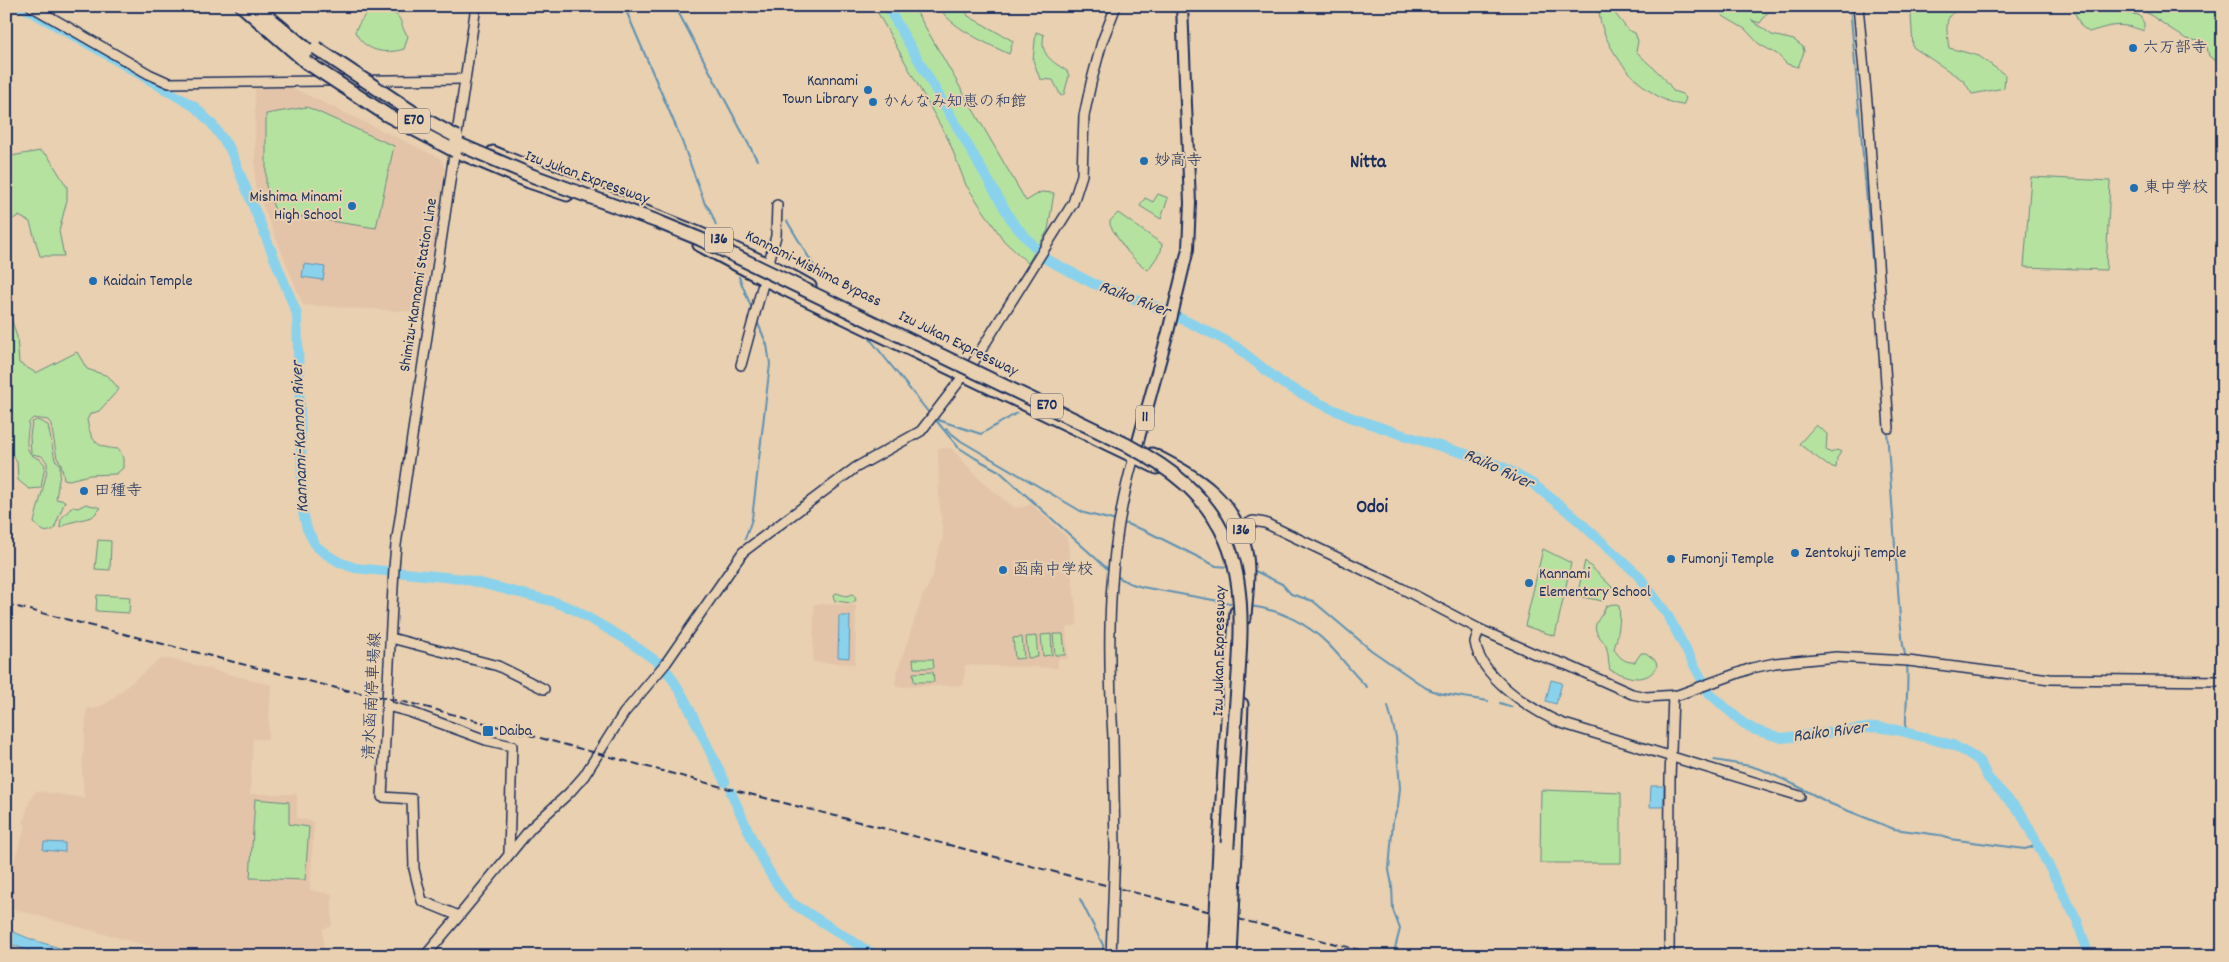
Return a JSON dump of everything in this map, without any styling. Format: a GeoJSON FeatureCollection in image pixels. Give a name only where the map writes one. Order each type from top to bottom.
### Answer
{"type":"FeatureCollection","features":[{"type":"Feature","properties":{"kind":"highway"},"geometry":{"type":"LineString","coordinates":[[242,6],[387,115],[455,151]]}},
{"type":"Feature","properties":{"kind":"highway"},"geometry":{"type":"LineString","coordinates":[[256,6],[311,56],[457,137]]}},
{"type":"Feature","properties":{"kind":"highway","name":"Izu Jukan Expressway"},"geometry":{"type":"LineString","coordinates":[[311,56],[372,98],[429,129],[492,160],[656,221],[810,291],[1127,445],[1167,468],[1193,490],[1213,515],[1226,540],[1235,564],[1240,600],[1221,956]]}},
{"type":"Feature","properties":{"kind":"highway","name":"Kannami-Mishima Bypass"},"geometry":{"type":"LineString","coordinates":[[457,137],[534,169],[671,220],[770,264],[831,298],[971,366],[1136,451],[1199,490],[1237,529],[1247,566],[1231,956]]}},
{"type":"Feature","properties":{"kind":"highway","name":"Kannami-Mishima Bypass"},"geometry":{"type":"LineString","coordinates":[[455,151],[529,182],[668,232],[701,246],[765,280],[963,375]]}},
{"type":"Feature","properties":{"kind":"highway","name":"136"},"geometry":{"type":"LineString","coordinates":[[963,375],[1136,451]]}},
{"type":"Feature","properties":{"kind":"highway","name":"Kannami-Mishima Bypass"},"geometry":{"type":"LineString","coordinates":[[1214,956],[1229,687],[1239,578],[1237,529]]}},
{"type":"Feature","properties":{"kind":"main road","name":"11"},"geometry":{"type":"LineString","coordinates":[[1136,451],[1178,294],[1188,249],[1190,223],[1182,6]]}},
{"type":"Feature","properties":{"kind":"street"},"geometry":{"type":"LineString","coordinates":[[31,6],[164,82],[465,79]]}},
{"type":"Feature","properties":{"kind":"street","name":"Shimizu-Kannami Station Line"},"geometry":{"type":"LineString","coordinates":[[394,572],[396,545],[476,6]]}},
{"type":"Feature","properties":{"kind":"street"},"geometry":{"type":"LineString","coordinates":[[426,956],[531,828],[569,793],[584,776],[624,713],[663,667],[733,564],[747,548],[855,468],[914,436],[938,412],[971,366],[1073,203],[1082,175],[1084,116],[1102,42],[1116,6]]}},
{"type":"Feature","properties":{"kind":"street"},"geometry":{"type":"LineString","coordinates":[[1858,6],[1868,113],[1889,428]]}},
{"type":"Feature","properties":{"kind":"street"},"geometry":{"type":"LineString","coordinates":[[741,365],[770,264],[776,236],[777,204]]}},
{"type":"Feature","properties":{"kind":"street"},"geometry":{"type":"LineString","coordinates":[[1110,956],[1114,848],[1113,737],[1110,690],[1111,576],[1124,489],[1136,451]]}},
{"type":"Feature","properties":{"kind":"street"},"geometry":{"type":"LineString","coordinates":[[1237,529],[1254,521],[1265,523],[1397,586],[1479,629],[1535,654],[1568,665],[1632,694],[1646,697],[1685,693],[1752,668],[1775,663],[1854,657],[1908,661],[2050,679],[2223,681]]}},
{"type":"Feature","properties":{"kind":"street","name":"清水函南停車場線"},"geometry":{"type":"LineString","coordinates":[[394,572],[382,796],[412,799],[414,870],[422,901],[459,916]]}},
{"type":"Feature","properties":{"kind":"street"},"geometry":{"type":"LineString","coordinates":[[1479,629],[1475,642],[1482,660],[1504,686],[1536,712],[1561,723],[1671,755],[1800,796]]}},
{"type":"Feature","properties":{"kind":"street"},"geometry":{"type":"LineString","coordinates":[[391,638],[498,666],[544,688]]}},
{"type":"Feature","properties":{"kind":"street"},"geometry":{"type":"LineString","coordinates":[[1669,956],[1671,755],[1674,695]]}},
{"type":"Feature","properties":{"kind":"street"},"geometry":{"type":"LineString","coordinates":[[387,706],[410,712],[486,740],[512,746],[509,855]]}},
{"type":"Feature","properties":{"kind":"shaded area","name":"Mishima Minami High School"},"geometry":{"type":"Polygon","coordinates":[[[284,84],[440,158],[445,169],[434,249],[426,283],[427,294],[424,308],[419,312],[303,305],[255,186],[255,88],[284,86],[284,84]]]}},
{"type":"Feature","properties":{"kind":"shaded area","name":"函南中学校"},"geometry":{"type":"Polygon","coordinates":[[[938,448],[951,448],[984,484],[1015,508],[1027,506],[1031,503],[1067,537],[1078,624],[1067,627],[1068,659],[1058,659],[1058,668],[965,665],[964,685],[898,687],[895,685],[897,672],[922,598],[933,576],[943,537],[939,498],[938,448]]]}},
{"type":"Feature","properties":{"kind":"shaded area"},"geometry":{"type":"Polygon","coordinates":[[[814,604],[856,605],[855,664],[813,661],[814,604]]]}},
{"type":"Feature","properties":{"kind":"shaded area"},"geometry":{"type":"Polygon","coordinates":[[[162,659],[175,660],[271,685],[268,739],[253,739],[250,794],[297,794],[297,818],[314,822],[310,890],[332,894],[332,926],[323,929],[324,956],[185,956],[6,907],[6,884],[26,825],[23,823],[29,802],[36,791],[84,798],[82,769],[87,708],[93,709],[107,703],[162,659]]]}},
{"type":"Feature","properties":{"kind":"green space"},"geometry":{"type":"Polygon","coordinates":[[[376,6],[397,15],[399,18],[408,36],[404,49],[389,52],[376,50],[364,44],[355,32],[366,14],[376,6]]]}},
{"type":"Feature","properties":{"kind":"green space"},"geometry":{"type":"Polygon","coordinates":[[[874,6],[913,6],[1026,201],[1041,192],[1054,193],[1048,230],[1028,263],[1004,241],[966,185],[949,141],[874,6]]]}},
{"type":"Feature","properties":{"kind":"green space"},"geometry":{"type":"Polygon","coordinates":[[[939,6],[964,6],[968,16],[1013,41],[1009,54],[960,28],[951,21],[939,6]]]}},
{"type":"Feature","properties":{"kind":"green space"},"geometry":{"type":"Polygon","coordinates":[[[1599,6],[1609,6],[1628,30],[1635,33],[1638,41],[1636,51],[1661,75],[1673,91],[1682,94],[1686,98],[1683,105],[1668,101],[1654,94],[1626,69],[1606,37],[1600,21],[1599,6]]]}},
{"type":"Feature","properties":{"kind":"green space"},"geometry":{"type":"Polygon","coordinates":[[[1718,6],[1772,6],[1760,23],[1751,20],[1772,35],[1794,40],[1803,47],[1804,52],[1798,67],[1787,64],[1777,54],[1759,44],[1745,29],[1723,16],[1718,6]]]}},
{"type":"Feature","properties":{"kind":"green space"},"geometry":{"type":"Polygon","coordinates":[[[1916,6],[1990,6],[1960,10],[1950,16],[1947,22],[1949,48],[1979,56],[2005,75],[2004,88],[1972,94],[1964,81],[1913,47],[1911,15],[1916,6]]]}},
{"type":"Feature","properties":{"kind":"green space"},"geometry":{"type":"Polygon","coordinates":[[[2074,6],[2122,6],[2120,12],[2139,15],[2144,23],[2144,31],[2129,26],[2116,26],[2089,32],[2081,26],[2073,9],[2074,6]]]}},
{"type":"Feature","properties":{"kind":"green space"},"geometry":{"type":"Polygon","coordinates":[[[2137,6],[2221,6],[2223,10],[2223,66],[2209,56],[2207,47],[2199,41],[2186,39],[2137,6]]]}},
{"type":"Feature","properties":{"kind":"green space"},"geometry":{"type":"Polygon","coordinates":[[[1036,32],[1044,35],[1044,48],[1048,57],[1067,71],[1069,76],[1064,94],[1061,96],[1053,80],[1040,79],[1033,60],[1036,32]]]}},
{"type":"Feature","properties":{"kind":"green space"},"geometry":{"type":"Polygon","coordinates":[[[307,107],[394,146],[376,228],[276,213],[266,186],[266,114],[307,107]]]}},
{"type":"Feature","properties":{"kind":"green space"},"geometry":{"type":"Polygon","coordinates":[[[40,151],[48,156],[67,187],[67,200],[59,231],[64,256],[40,256],[30,222],[19,216],[6,222],[6,157],[40,151]]]}},
{"type":"Feature","properties":{"kind":"green space"},"geometry":{"type":"Polygon","coordinates":[[[2031,177],[2110,181],[2106,270],[2024,267],[2031,177]]]}},
{"type":"Feature","properties":{"kind":"green space"},"geometry":{"type":"Polygon","coordinates":[[[1158,194],[1168,198],[1161,219],[1140,206],[1145,198],[1153,202],[1158,194]]]}},
{"type":"Feature","properties":{"kind":"green space"},"geometry":{"type":"Polygon","coordinates":[[[1118,213],[1162,244],[1161,251],[1148,270],[1126,250],[1110,225],[1110,221],[1118,213]]]}},
{"type":"Feature","properties":{"kind":"green space"},"geometry":{"type":"Polygon","coordinates":[[[6,302],[17,337],[19,363],[36,373],[77,352],[87,369],[108,376],[119,389],[99,411],[90,414],[87,420],[90,433],[96,442],[105,447],[119,449],[123,458],[123,468],[116,474],[89,475],[69,480],[64,479],[61,463],[57,458],[51,424],[48,420],[33,418],[29,422],[27,444],[30,453],[40,459],[45,465],[41,488],[29,489],[18,480],[17,462],[6,444],[6,302]]]}},
{"type":"Feature","properties":{"kind":"green space"},"geometry":{"type":"Polygon","coordinates":[[[37,420],[48,425],[55,460],[60,464],[56,499],[65,501],[54,529],[47,531],[34,523],[47,468],[47,462],[42,456],[31,454],[30,436],[32,422],[37,420]]]}},
{"type":"Feature","properties":{"kind":"green space"},"geometry":{"type":"Polygon","coordinates":[[[1816,425],[1827,434],[1826,450],[1831,453],[1837,450],[1841,452],[1837,458],[1836,468],[1827,465],[1799,444],[1816,425]]]}},
{"type":"Feature","properties":{"kind":"green space"},"geometry":{"type":"Polygon","coordinates":[[[86,504],[101,508],[92,517],[68,523],[60,528],[61,519],[72,507],[78,508],[86,504]]]}},
{"type":"Feature","properties":{"kind":"green space"},"geometry":{"type":"Polygon","coordinates":[[[98,540],[111,541],[110,570],[95,569],[98,540]]]}},
{"type":"Feature","properties":{"kind":"green space"},"geometry":{"type":"Polygon","coordinates":[[[1543,549],[1571,563],[1555,636],[1525,626],[1543,549]]]}},
{"type":"Feature","properties":{"kind":"green space"},"geometry":{"type":"Polygon","coordinates":[[[1585,561],[1612,587],[1603,601],[1577,596],[1585,561]]]}},
{"type":"Feature","properties":{"kind":"green space"},"geometry":{"type":"Polygon","coordinates":[[[836,593],[846,596],[853,594],[856,600],[852,603],[835,601],[833,596],[836,593]]]}},
{"type":"Feature","properties":{"kind":"green space"},"geometry":{"type":"Polygon","coordinates":[[[97,595],[130,597],[129,613],[96,611],[97,595]]]}},
{"type":"Feature","properties":{"kind":"green space"},"geometry":{"type":"Polygon","coordinates":[[[1613,604],[1619,606],[1620,612],[1619,628],[1614,649],[1620,657],[1628,662],[1635,662],[1641,653],[1646,653],[1656,661],[1657,667],[1647,676],[1635,678],[1610,670],[1605,643],[1595,627],[1606,606],[1613,604]]]}},
{"type":"Feature","properties":{"kind":"green space"},"geometry":{"type":"Polygon","coordinates":[[[1051,634],[1052,655],[1043,656],[1041,635],[1051,634]]]}},
{"type":"Feature","properties":{"kind":"green space"},"geometry":{"type":"Polygon","coordinates":[[[1053,634],[1063,634],[1065,655],[1055,655],[1053,634]]]}},
{"type":"Feature","properties":{"kind":"green space"},"geometry":{"type":"Polygon","coordinates":[[[1036,636],[1038,657],[1028,658],[1026,637],[1036,636]]]}},
{"type":"Feature","properties":{"kind":"green space"},"geometry":{"type":"Polygon","coordinates":[[[1022,637],[1024,658],[1015,659],[1013,638],[1022,637]]]}},
{"type":"Feature","properties":{"kind":"green space"},"geometry":{"type":"Polygon","coordinates":[[[913,659],[933,659],[934,668],[914,668],[913,659]]]}},
{"type":"Feature","properties":{"kind":"green space"},"geometry":{"type":"Polygon","coordinates":[[[933,672],[934,682],[914,682],[913,673],[933,672]]]}},
{"type":"Feature","properties":{"kind":"green space"},"geometry":{"type":"Polygon","coordinates":[[[1541,790],[1621,793],[1621,863],[1540,863],[1541,790]]]}},
{"type":"Feature","properties":{"kind":"green space"},"geometry":{"type":"Polygon","coordinates":[[[255,799],[289,802],[289,824],[309,827],[305,880],[250,878],[255,799]]]}},
{"type":"Feature","properties":{"kind":"water"},"geometry":{"type":"Polygon","coordinates":[[[304,264],[325,267],[323,280],[302,277],[304,264]]]}},
{"type":"Feature","properties":{"kind":"water"},"geometry":{"type":"Polygon","coordinates":[[[839,616],[850,616],[849,658],[838,657],[839,616]]]}},
{"type":"Feature","properties":{"kind":"water"},"geometry":{"type":"Polygon","coordinates":[[[1551,680],[1562,683],[1556,704],[1546,701],[1551,680]]]}},
{"type":"Feature","properties":{"kind":"water"},"geometry":{"type":"Polygon","coordinates":[[[1651,786],[1664,786],[1663,807],[1650,807],[1651,786]]]}},
{"type":"Feature","properties":{"kind":"water"},"geometry":{"type":"Polygon","coordinates":[[[44,842],[65,843],[65,852],[43,850],[44,842]]]}},
{"type":"Feature","properties":{"kind":"water"},"geometry":{"type":"Polygon","coordinates":[[[6,929],[33,940],[86,956],[42,956],[6,942],[6,929]]]}},
{"type":"Feature","properties":{"kind":"waterway","name":"Kannami-Kannon River"},"geometry":{"type":"LineString","coordinates":[[21,6],[195,107],[211,123],[230,149],[297,314],[303,512],[307,529],[316,546],[339,562],[355,568],[464,579],[555,602],[573,609],[625,639],[659,663],[670,675],[684,698],[725,782]]}},
{"type":"Feature","properties":{"kind":"waterway"},"geometry":{"type":"LineString","coordinates":[[624,6],[680,136],[705,204],[710,210],[716,225]]}},
{"type":"Feature","properties":{"kind":"waterway"},"geometry":{"type":"LineString","coordinates":[[675,6],[757,160]]}},
{"type":"Feature","properties":{"kind":"waterway","name":"Raiko River"},"geometry":{"type":"LineString","coordinates":[[887,6],[1013,223],[1046,259],[1092,283],[1159,308],[1219,337],[1235,346],[1282,383],[1319,403],[1350,417],[1503,467],[1533,484],[1571,514],[1638,575],[1667,614],[1709,693],[1743,723],[1755,730],[1782,738],[1876,727],[1897,730],[1953,745],[1974,757],[1980,762],[1988,778],[2021,813],[2077,920],[2089,956]]}},
{"type":"Feature","properties":{"kind":"waterway"},"geometry":{"type":"LineString","coordinates":[[1850,6],[1876,305]]}},
{"type":"Feature","properties":{"kind":"waterway"},"geometry":{"type":"LineString","coordinates":[[787,221],[817,271]]}},
{"type":"Feature","properties":{"kind":"waterway"},"geometry":{"type":"LineString","coordinates":[[739,277],[752,309]]}},
{"type":"Feature","properties":{"kind":"waterway"},"geometry":{"type":"LineString","coordinates":[[745,539],[752,519],[770,364],[767,345],[757,321]]}},
{"type":"Feature","properties":{"kind":"waterway"},"geometry":{"type":"LineString","coordinates":[[870,339],[929,413]]}},
{"type":"Feature","properties":{"kind":"waterway"},"geometry":{"type":"LineString","coordinates":[[935,419],[981,434],[1017,413]]}},
{"type":"Feature","properties":{"kind":"waterway"},"geometry":{"type":"LineString","coordinates":[[935,419],[958,447],[999,471],[1111,572]]}},
{"type":"Feature","properties":{"kind":"waterway"},"geometry":{"type":"LineString","coordinates":[[946,429],[961,441],[1084,513],[1117,521]]}},
{"type":"Feature","properties":{"kind":"waterway"},"geometry":{"type":"LineString","coordinates":[[1887,430],[1900,618],[1906,659]]}},
{"type":"Feature","properties":{"kind":"waterway"},"geometry":{"type":"LineString","coordinates":[[1121,522],[1146,531],[1216,566],[1229,567]]}},
{"type":"Feature","properties":{"kind":"waterway"},"geometry":{"type":"LineString","coordinates":[[1253,570],[1282,584],[1291,594],[1313,601],[1371,650],[1426,688],[1438,693],[1488,701]]}},
{"type":"Feature","properties":{"kind":"waterway"},"geometry":{"type":"LineString","coordinates":[[1116,576],[1142,587],[1235,604]]}},
{"type":"Feature","properties":{"kind":"waterway"},"geometry":{"type":"LineString","coordinates":[[1250,606],[1272,610],[1311,630],[1328,644],[1367,687]]}},
{"type":"Feature","properties":{"kind":"waterway","name":"Kannami-Kannon River"},"geometry":{"type":"LineString","coordinates":[[659,663],[661,659]]}},
{"type":"Feature","properties":{"kind":"waterway"},"geometry":{"type":"LineString","coordinates":[[1906,732],[1907,663]]}},
{"type":"Feature","properties":{"kind":"waterway"},"geometry":{"type":"LineString","coordinates":[[1500,703],[1512,707]]}},
{"type":"Feature","properties":{"kind":"waterway"},"geometry":{"type":"LineString","coordinates":[[1388,706],[1396,737],[1400,788],[1398,807],[1393,821],[1389,870],[1393,910],[1400,929],[1393,956]]}},
{"type":"Feature","properties":{"kind":"waterway"},"geometry":{"type":"LineString","coordinates":[[1714,760],[1763,770],[1831,804],[1894,829],[2025,849],[2038,845]]}},
{"type":"Feature","properties":{"kind":"waterway"},"geometry":{"type":"LineString","coordinates":[[731,792],[750,835],[783,893],[792,903],[876,956]]}},
{"type":"Feature","properties":{"kind":"waterway"},"geometry":{"type":"LineString","coordinates":[[1080,899],[1103,945],[1103,956]]}},
{"type":"Feature","properties":{"kind":"railway"},"geometry":{"type":"LineString","coordinates":[[6,604],[348,691]]}},
{"type":"Feature","properties":{"kind":"railway"},"geometry":{"type":"LineString","coordinates":[[342,689],[418,705],[722,787],[1383,956]]}},
{"type":"Feature","properties":{"kind":"place","name":"六万部寺"},"geometry":{"type":"Point","coordinates":[2133,48]}},
{"type":"Feature","properties":{"kind":"place","name":"Kannami Town Library"},"geometry":{"type":"Point","coordinates":[868,90]}},
{"type":"Feature","properties":{"kind":"place","name":"かんなみ知恵の和館"},"geometry":{"type":"Point","coordinates":[873,102]}},
{"type":"Feature","properties":{"kind":"place","name":"妙高寺"},"geometry":{"type":"Point","coordinates":[1144,161]}},
{"type":"Feature","properties":{"kind":"place","name":"東中学校"},"geometry":{"type":"Point","coordinates":[2134,188]}},
{"type":"Feature","properties":{"kind":"place","name":"Mishima Minami High School"},"geometry":{"type":"Point","coordinates":[352,206]}},
{"type":"Feature","properties":{"kind":"place","name":"Kaidain Temple"},"geometry":{"type":"Point","coordinates":[93,281]}},
{"type":"Feature","properties":{"kind":"place","name":"田種寺"},"geometry":{"type":"Point","coordinates":[84,491]}},
{"type":"Feature","properties":{"kind":"place","name":"Zentokuji Temple"},"geometry":{"type":"Point","coordinates":[1795,553]}},
{"type":"Feature","properties":{"kind":"place","name":"Fumonji Temple"},"geometry":{"type":"Point","coordinates":[1671,559]}},
{"type":"Feature","properties":{"kind":"place","name":"函南中学校"},"geometry":{"type":"Point","coordinates":[1003,570]}},
{"type":"Feature","properties":{"kind":"place","name":"Kannami Elementary School"},"geometry":{"type":"Point","coordinates":[1529,583]}},
{"type":"Feature","properties":{"kind":"place","name":"Daiba"},"geometry":{"type":"Point","coordinates":[488,731]}},
{"type":"Feature","properties":{"kind":"district","name":"Nitta"},"geometry":{"type":"Point","coordinates":[1368,163]}},
{"type":"Feature","properties":{"kind":"district","name":"Odoi"},"geometry":{"type":"Point","coordinates":[1372,508]}}]}
